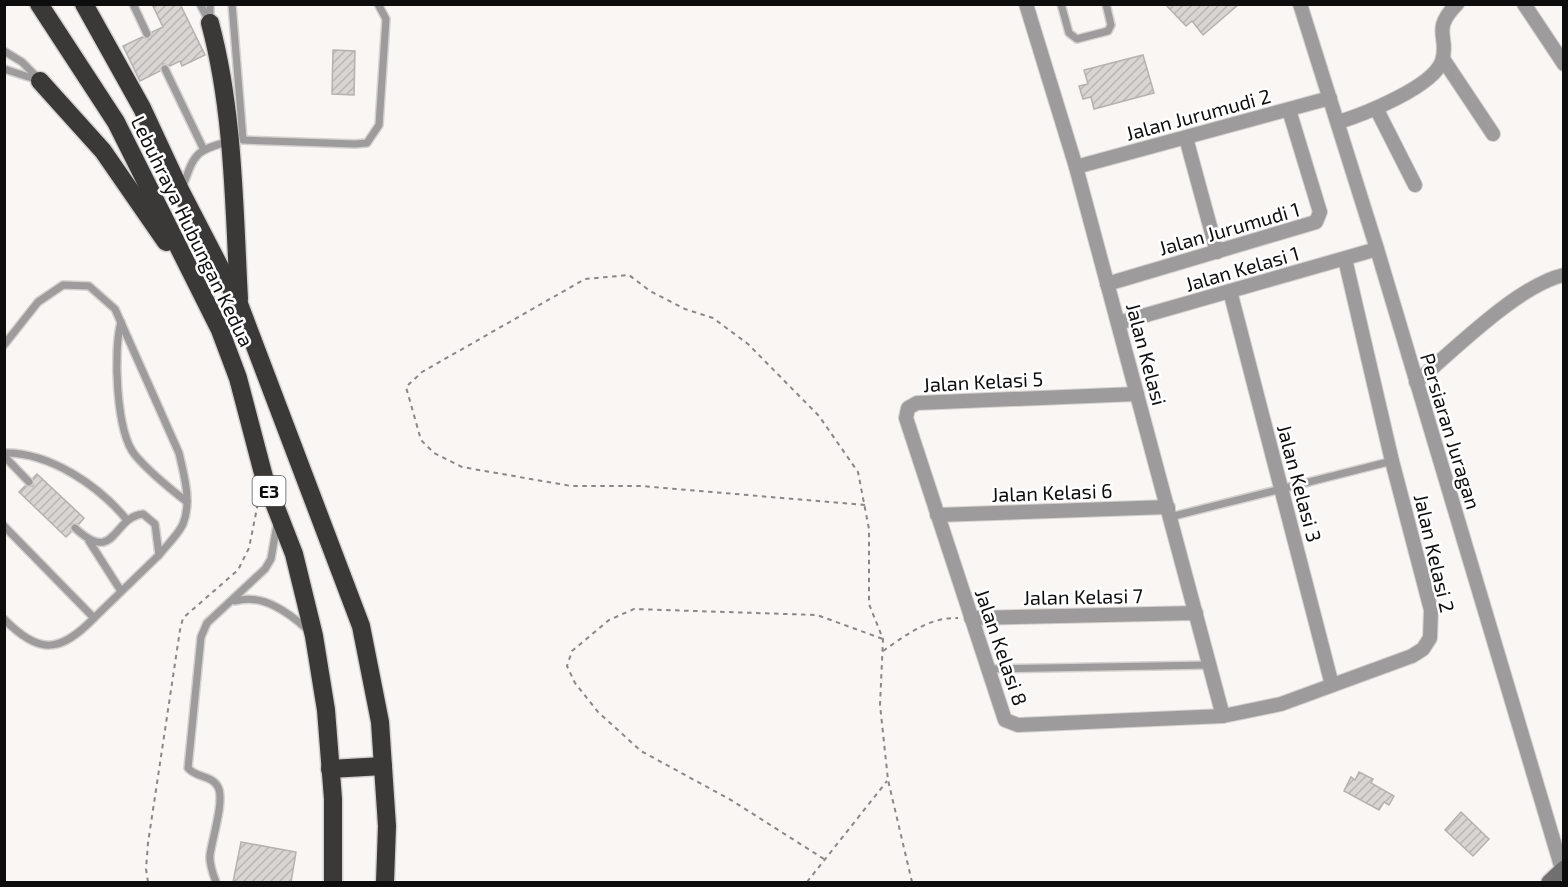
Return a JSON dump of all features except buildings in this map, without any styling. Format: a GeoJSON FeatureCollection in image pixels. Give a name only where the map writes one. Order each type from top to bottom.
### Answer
{"type":"FeatureCollection","features":[{"type":"Feature","properties":{"kind":"highway","name":"Lebuhraya Hubungan Kedua"},"geometry":{"type":"LineString","coordinates":[[84,4],[142,108],[181,192],[239,304],[362,626],[380,722],[387,826],[385,882]]}},
{"type":"Feature","properties":{"kind":"highway","name":"Lebuhraya Hubungan Kedua"},"geometry":{"type":"LineString","coordinates":[[38,5],[116,122],[219,330],[238,378],[264,477],[294,554],[314,636],[326,710],[333,882]]}},
{"type":"Feature","properties":{"kind":"highway"},"geometry":{"type":"LineString","coordinates":[[210,23],[221,62],[236,141],[239,304]]}},
{"type":"Feature","properties":{"kind":"highway"},"geometry":{"type":"LineString","coordinates":[[40,81],[103,151],[135,201],[192,278]]}},
{"type":"Feature","properties":{"kind":"highway"},"geometry":{"type":"LineString","coordinates":[[330,769],[383,766]]}},
{"type":"Feature","properties":{"kind":"street","name":"Jalan Kelasi"},"geometry":{"type":"LineString","coordinates":[[1026,4],[1076,167],[1223,716]]}},
{"type":"Feature","properties":{"kind":"street","name":"Persiaran Juragan"},"geometry":{"type":"LineString","coordinates":[[1300,4],[1339,122],[1563,869]]}},
{"type":"Feature","properties":{"kind":"street"},"geometry":{"type":"LineString","coordinates":[[1339,122],[1377,110],[1439,68],[1443,59],[1444,20],[1457,4]]}},
{"type":"Feature","properties":{"kind":"street"},"geometry":{"type":"LineString","coordinates":[[1524,4],[1563,64]]}},
{"type":"Feature","properties":{"kind":"street"},"geometry":{"type":"LineString","coordinates":[[1443,59],[1493,134]]}},
{"type":"Feature","properties":{"kind":"street","name":"Jalan Jurumudi 2"},"geometry":{"type":"LineString","coordinates":[[1076,167],[1330,98]]}},
{"type":"Feature","properties":{"kind":"street","name":"Jalan Jurumudi 1"},"geometry":{"type":"LineString","coordinates":[[1107,284],[1313,224],[1319,219],[1320,212],[1288,110]]}},
{"type":"Feature","properties":{"kind":"street"},"geometry":{"type":"LineString","coordinates":[[1377,110],[1415,185]]}},
{"type":"Feature","properties":{"kind":"street"},"geometry":{"type":"LineString","coordinates":[[1186,138],[1217,252]]}},
{"type":"Feature","properties":{"kind":"street","name":"Jalan Kelasi 1"},"geometry":{"type":"LineString","coordinates":[[1118,323],[1377,249]]}},
{"type":"Feature","properties":{"kind":"street","name":"Jalan Kelasi 2"},"geometry":{"type":"LineString","coordinates":[[1223,716],[1281,704],[1413,656],[1423,649],[1430,638],[1431,610],[1392,461],[1345,259]]}},
{"type":"Feature","properties":{"kind":"street"},"geometry":{"type":"LineString","coordinates":[[1416,382],[1508,306],[1552,277],[1563,274]]}},
{"type":"Feature","properties":{"kind":"street","name":"Jalan Kelasi 3"},"geometry":{"type":"LineString","coordinates":[[1230,291],[1332,685]]}},
{"type":"Feature","properties":{"kind":"street","name":"Jalan Kelasi 5"},"geometry":{"type":"LineString","coordinates":[[937,515],[906,418],[908,408],[912,404],[1137,394]]}},
{"type":"Feature","properties":{"kind":"street","name":"Jalan Kelasi 6"},"geometry":{"type":"LineString","coordinates":[[937,515],[1169,512]]}},
{"type":"Feature","properties":{"kind":"street","name":"Jalan Kelasi 8"},"geometry":{"type":"LineString","coordinates":[[937,515],[1002,713],[1011,724],[1223,716]]}},
{"type":"Feature","properties":{"kind":"street","name":"Jalan Kelasi 7"},"geometry":{"type":"LineString","coordinates":[[970,618],[1196,613]]}},
{"type":"Feature","properties":{"kind":"street"},"geometry":{"type":"LineString","coordinates":[[1549,882],[1563,869]]}},
{"type":"Feature","properties":{"kind":"lane"},"geometry":{"type":"LineString","coordinates":[[133,4],[147,34]]}},
{"type":"Feature","properties":{"kind":"lane"},"geometry":{"type":"LineString","coordinates":[[202,4],[210,23]]}},
{"type":"Feature","properties":{"kind":"lane"},"geometry":{"type":"LineString","coordinates":[[210,4],[210,23]]}},
{"type":"Feature","properties":{"kind":"lane"},"geometry":{"type":"LineString","coordinates":[[232,4],[236,141]]}},
{"type":"Feature","properties":{"kind":"lane"},"geometry":{"type":"LineString","coordinates":[[181,192],[194,156],[203,148],[236,141],[367,143],[376,134],[379,124],[386,19],[378,4]]}},
{"type":"Feature","properties":{"kind":"lane"},"geometry":{"type":"LineString","coordinates":[[1061,4],[1069,33],[1077,39],[1108,31],[1111,25],[1106,4]]}},
{"type":"Feature","properties":{"kind":"lane"},"geometry":{"type":"LineString","coordinates":[[4,51],[22,62],[40,81]]}},
{"type":"Feature","properties":{"kind":"lane"},"geometry":{"type":"LineString","coordinates":[[4,69],[40,81]]}},
{"type":"Feature","properties":{"kind":"lane"},"geometry":{"type":"LineString","coordinates":[[165,69],[203,148]]}},
{"type":"Feature","properties":{"kind":"lane"},"geometry":{"type":"LineString","coordinates":[[4,345],[38,302],[63,285],[89,286],[115,309],[121,322],[179,453],[187,502],[183,525],[159,555],[70,640],[47,646],[20,635],[4,619]]}},
{"type":"Feature","properties":{"kind":"lane"},"geometry":{"type":"LineString","coordinates":[[121,322],[116,338],[124,431],[133,453],[187,502]]}},
{"type":"Feature","properties":{"kind":"lane"},"geometry":{"type":"LineString","coordinates":[[4,454],[29,482]]}},
{"type":"Feature","properties":{"kind":"lane"},"geometry":{"type":"LineString","coordinates":[[4,454],[26,455],[72,474],[103,496],[127,520]]}},
{"type":"Feature","properties":{"kind":"lane"},"geometry":{"type":"LineString","coordinates":[[1169,512],[1281,489],[1392,461]]}},
{"type":"Feature","properties":{"kind":"lane"},"geometry":{"type":"LineString","coordinates":[[89,541],[103,542],[115,537],[127,520],[134,515],[143,514],[155,524],[159,555]]}},
{"type":"Feature","properties":{"kind":"lane"},"geometry":{"type":"LineString","coordinates":[[216,882],[210,858],[220,796],[218,786],[209,779],[192,774],[188,768],[201,637],[207,623],[257,579],[271,559],[278,514]]}},
{"type":"Feature","properties":{"kind":"lane"},"geometry":{"type":"LineString","coordinates":[[4,526],[94,618]]}},
{"type":"Feature","properties":{"kind":"lane"},"geometry":{"type":"LineString","coordinates":[[75,528],[89,541],[120,591]]}},
{"type":"Feature","properties":{"kind":"lane"},"geometry":{"type":"LineString","coordinates":[[233,601],[266,603],[284,609],[314,636]]}},
{"type":"Feature","properties":{"kind":"lane"},"geometry":{"type":"LineString","coordinates":[[987,669],[1210,665]]}},
{"type":"Feature","properties":{"kind":"path"},"geometry":{"type":"LineString","coordinates":[[865,505],[641,486],[571,486],[462,467],[434,453],[421,440],[406,387],[422,372],[585,279],[629,275],[650,291],[685,309],[713,318],[748,344],[819,416],[858,472],[865,505],[869,529],[869,604],[883,639],[880,705],[888,780],[912,882]]}},
{"type":"Feature","properties":{"kind":"path"},"geometry":{"type":"LineString","coordinates":[[824,859],[731,800],[641,751],[598,712],[575,683],[567,666],[568,658],[572,651],[609,620],[634,609],[817,615],[883,639]]}},
{"type":"Feature","properties":{"kind":"path"},"geometry":{"type":"LineString","coordinates":[[883,651],[921,626],[948,618],[970,618]]}},
{"type":"Feature","properties":{"kind":"path"},"geometry":{"type":"LineString","coordinates":[[807,882],[888,780]]}}]}
